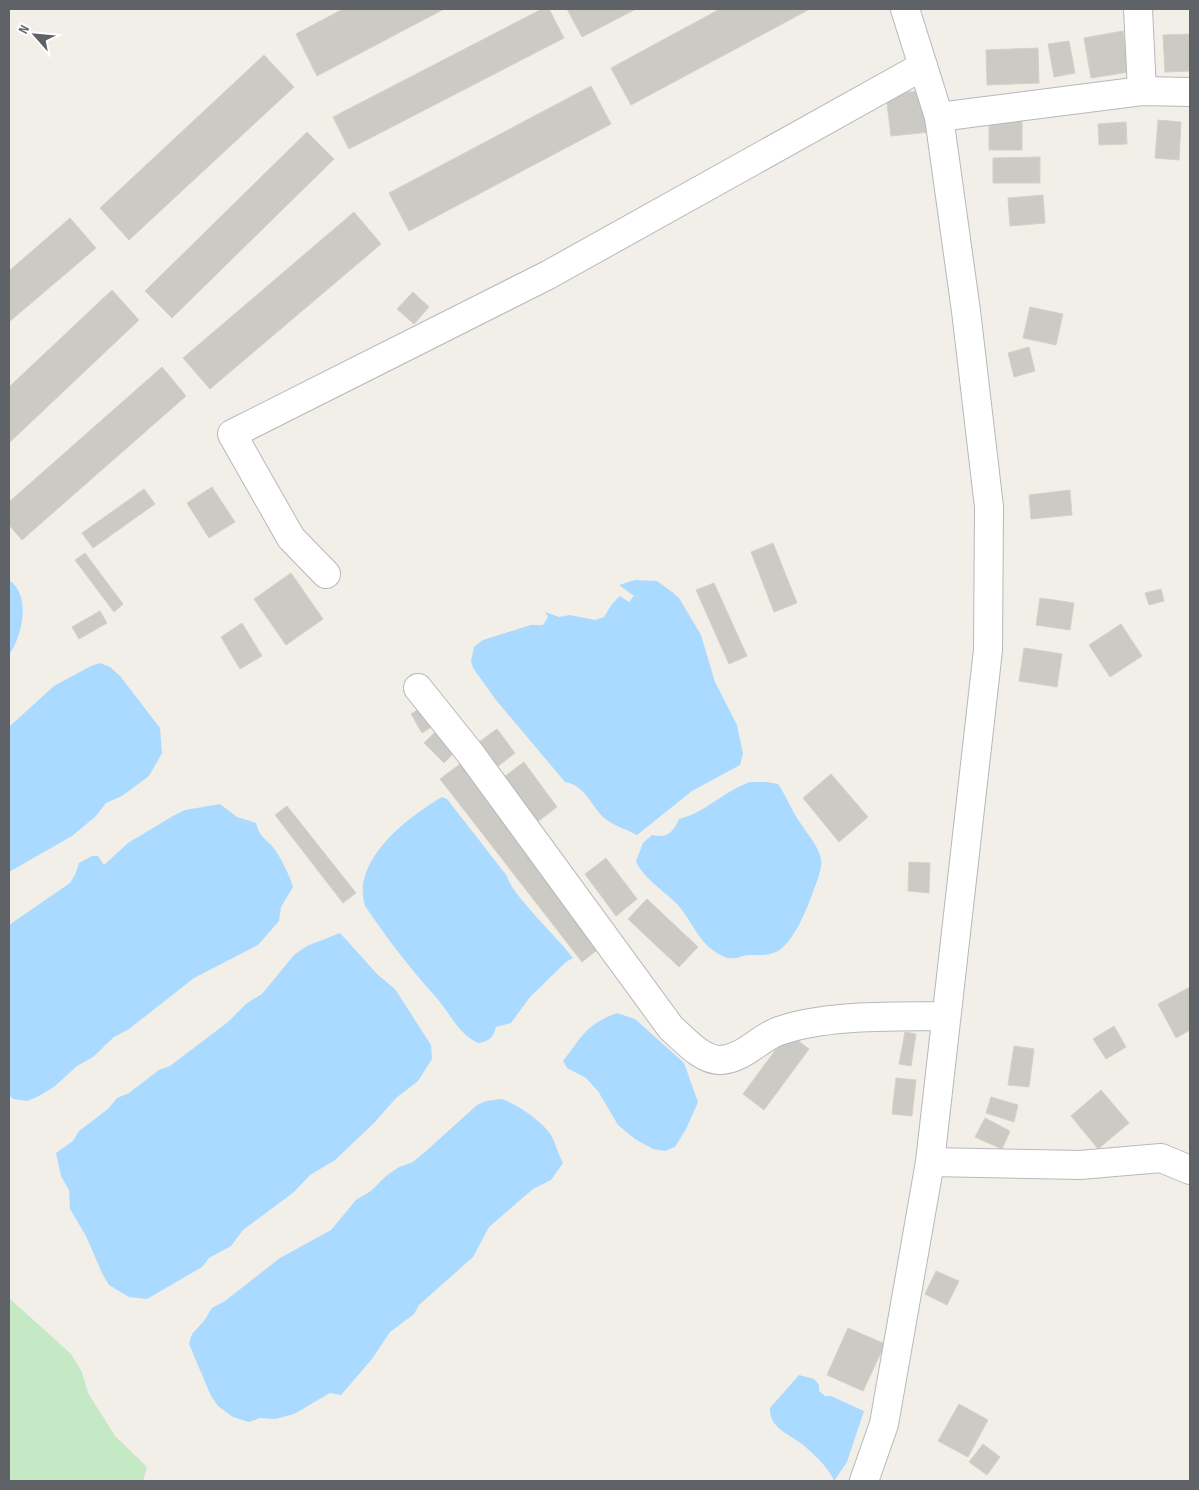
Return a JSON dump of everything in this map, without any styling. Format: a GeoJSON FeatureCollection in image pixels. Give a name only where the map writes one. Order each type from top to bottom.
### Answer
{"type":"FeatureCollection","features":[{"type":"Feature","properties":{"kind":"street"},"geometry":{"type":"LineString","coordinates":[[864,1481],[884,1424],[930,1162],[988,650],[989,507],[966,310],[938,117],[905,9]]}},
{"type":"Feature","properties":{"kind":"street"},"geometry":{"type":"LineString","coordinates":[[1138,9],[1142,91]]}},
{"type":"Feature","properties":{"kind":"street"},"geometry":{"type":"LineString","coordinates":[[326,574],[291,538],[232,434],[548,275],[922,66]]}},
{"type":"Feature","properties":{"kind":"street"},"geometry":{"type":"LineString","coordinates":[[938,117],[1142,91],[1190,92]]}},
{"type":"Feature","properties":{"kind":"street"},"geometry":{"type":"LineString","coordinates":[[418,688],[470,753],[671,1028],[704,1056],[720,1060],[740,1055],[778,1031],[808,1024],[869,1017],[946,1016]]}},
{"type":"Feature","properties":{"kind":"street"},"geometry":{"type":"LineString","coordinates":[[930,1162],[1080,1165],[1161,1158],[1190,1170]]}},
{"type":"Feature","properties":{"kind":"green space"},"geometry":{"type":"Polygon","coordinates":[[[9,1298],[71,1354],[82,1372],[88,1393],[115,1436],[147,1467],[143,1481],[9,1481],[9,1298]]]}},
{"type":"Feature","properties":{"kind":"water"},"geometry":{"type":"Polygon","coordinates":[[[9,580],[21,596],[23,606],[18,638],[9,655],[9,580]]]}},
{"type":"Feature","properties":{"kind":"water"},"geometry":{"type":"Polygon","coordinates":[[[635,580],[657,581],[679,598],[701,635],[715,682],[737,725],[743,754],[740,765],[692,791],[637,835],[606,819],[582,791],[572,784],[565,782],[496,700],[473,668],[471,661],[474,647],[483,640],[531,625],[543,625],[548,617],[545,612],[559,617],[570,615],[595,620],[604,617],[612,604],[620,596],[629,602],[634,596],[619,585],[635,580]]]}},
{"type":"Feature","properties":{"kind":"water"},"geometry":{"type":"Polygon","coordinates":[[[100,663],[110,667],[120,676],[160,728],[162,753],[149,776],[122,796],[106,803],[96,816],[72,836],[9,872],[9,727],[54,686],[100,663]]]}},
{"type":"Feature","properties":{"kind":"water"},"geometry":{"type":"Polygon","coordinates":[[[750,782],[778,784],[818,849],[821,867],[803,916],[794,934],[782,948],[769,954],[727,958],[717,953],[705,943],[677,904],[648,878],[636,861],[643,843],[652,835],[661,836],[669,833],[675,828],[679,819],[697,812],[731,791],[750,782]]]}},
{"type":"Feature","properties":{"kind":"water"},"geometry":{"type":"Polygon","coordinates":[[[442,797],[447,799],[507,876],[510,884],[526,905],[573,958],[566,962],[530,997],[511,1023],[496,1027],[494,1034],[490,1038],[478,1043],[464,1034],[459,1028],[398,952],[365,906],[363,889],[366,872],[374,857],[399,828],[442,797]]]}},
{"type":"Feature","properties":{"kind":"water"},"geometry":{"type":"Polygon","coordinates":[[[220,804],[237,817],[256,823],[260,833],[274,849],[284,865],[293,887],[281,907],[279,921],[258,945],[194,978],[129,1029],[114,1037],[93,1057],[77,1066],[55,1086],[27,1101],[13,1099],[9,1095],[9,925],[70,883],[79,863],[92,856],[98,856],[104,865],[128,843],[173,816],[185,810],[220,804]]]}},
{"type":"Feature","properties":{"kind":"water"},"geometry":{"type":"Polygon","coordinates":[[[340,933],[378,975],[395,989],[431,1045],[432,1059],[418,1081],[396,1098],[374,1123],[335,1160],[310,1175],[294,1192],[243,1230],[231,1246],[209,1258],[202,1267],[147,1299],[129,1297],[109,1285],[86,1236],[70,1209],[69,1190],[61,1176],[56,1153],[73,1141],[79,1131],[108,1109],[117,1098],[129,1093],[159,1070],[170,1066],[228,1022],[247,1003],[262,994],[294,955],[307,946],[340,933]]]}},
{"type":"Feature","properties":{"kind":"water"},"geometry":{"type":"Polygon","coordinates":[[[617,1013],[635,1019],[684,1063],[698,1102],[686,1129],[675,1147],[665,1151],[653,1149],[635,1139],[618,1125],[598,1091],[586,1078],[567,1068],[563,1061],[591,1027],[606,1017],[617,1013]]]}},
{"type":"Feature","properties":{"kind":"water"},"geometry":{"type":"Polygon","coordinates":[[[502,1099],[527,1112],[544,1126],[550,1134],[563,1163],[551,1180],[533,1189],[489,1227],[473,1257],[419,1305],[414,1314],[390,1332],[372,1359],[341,1395],[330,1393],[294,1414],[275,1419],[260,1418],[249,1422],[233,1417],[218,1406],[211,1396],[189,1344],[192,1334],[204,1321],[212,1308],[225,1301],[280,1258],[331,1230],[356,1200],[371,1191],[386,1176],[399,1167],[413,1162],[477,1105],[486,1101],[502,1099]]]}},
{"type":"Feature","properties":{"kind":"water"},"geometry":{"type":"Polygon","coordinates":[[[799,1375],[814,1379],[819,1385],[819,1391],[825,1396],[831,1396],[864,1411],[847,1462],[834,1481],[821,1461],[802,1444],[776,1426],[771,1415],[770,1408],[799,1375]]]}},
{"type":"Feature","properties":{"kind":"building"},"geometry":{"type":"Polygon","coordinates":[[[343,9],[444,9],[317,76],[296,34],[343,9]]]}},
{"type":"Feature","properties":{"kind":"building"},"geometry":{"type":"Polygon","coordinates":[[[542,9],[549,9],[564,38],[349,149],[333,117],[542,9]]]}},
{"type":"Feature","properties":{"kind":"building"},"geometry":{"type":"Polygon","coordinates":[[[567,9],[636,9],[582,37],[567,9]]]}},
{"type":"Feature","properties":{"kind":"building"},"geometry":{"type":"Polygon","coordinates":[[[720,9],[810,9],[631,105],[611,68],[720,9]]]}},
{"type":"Feature","properties":{"kind":"building"},"geometry":{"type":"Polygon","coordinates":[[[1123,31],[1129,72],[1091,78],[1084,38],[1123,31]]]}},
{"type":"Feature","properties":{"kind":"building"},"geometry":{"type":"Polygon","coordinates":[[[1190,34],[1190,71],[1165,72],[1163,35],[1190,34]]]}},
{"type":"Feature","properties":{"kind":"building"},"geometry":{"type":"Polygon","coordinates":[[[1069,41],[1075,73],[1054,77],[1048,44],[1069,41]]]}},
{"type":"Feature","properties":{"kind":"building"},"geometry":{"type":"Polygon","coordinates":[[[1038,48],[1039,83],[987,85],[986,50],[1038,48]]]}},
{"type":"Feature","properties":{"kind":"building"},"geometry":{"type":"Polygon","coordinates":[[[264,55],[294,87],[129,240],[100,208],[264,55]]]}},
{"type":"Feature","properties":{"kind":"building"},"geometry":{"type":"Polygon","coordinates":[[[591,86],[611,124],[409,231],[389,193],[591,86]]]}},
{"type":"Feature","properties":{"kind":"building"},"geometry":{"type":"Polygon","coordinates":[[[925,90],[930,132],[891,136],[886,95],[925,90]]]}},
{"type":"Feature","properties":{"kind":"building"},"geometry":{"type":"Polygon","coordinates":[[[989,119],[1022,119],[1022,150],[989,150],[989,119]]]}},
{"type":"Feature","properties":{"kind":"building"},"geometry":{"type":"Polygon","coordinates":[[[1158,120],[1181,122],[1179,160],[1155,158],[1158,120]]]}},
{"type":"Feature","properties":{"kind":"building"},"geometry":{"type":"Polygon","coordinates":[[[1126,122],[1127,144],[1099,145],[1098,124],[1126,122]]]}},
{"type":"Feature","properties":{"kind":"building"},"geometry":{"type":"Polygon","coordinates":[[[307,132],[334,159],[172,318],[145,291],[307,132]]]}},
{"type":"Feature","properties":{"kind":"building"},"geometry":{"type":"Polygon","coordinates":[[[1040,157],[1040,183],[993,183],[993,158],[1040,157]]]}},
{"type":"Feature","properties":{"kind":"building"},"geometry":{"type":"Polygon","coordinates":[[[1043,195],[1045,223],[1010,226],[1008,198],[1043,195]]]}},
{"type":"Feature","properties":{"kind":"building"},"geometry":{"type":"Polygon","coordinates":[[[354,212],[381,244],[210,389],[183,358],[354,212]]]}},
{"type":"Feature","properties":{"kind":"building"},"geometry":{"type":"Polygon","coordinates":[[[70,218],[96,248],[9,322],[9,271],[70,218]]]}},
{"type":"Feature","properties":{"kind":"building"},"geometry":{"type":"Polygon","coordinates":[[[112,290],[139,320],[9,443],[9,387],[112,290]]]}},
{"type":"Feature","properties":{"kind":"building"},"geometry":{"type":"Polygon","coordinates":[[[413,292],[429,307],[414,324],[397,309],[413,292]]]}},
{"type":"Feature","properties":{"kind":"building"},"geometry":{"type":"Polygon","coordinates":[[[1030,307],[1063,314],[1056,345],[1023,338],[1030,307]]]}},
{"type":"Feature","properties":{"kind":"building"},"geometry":{"type":"Polygon","coordinates":[[[1029,347],[1035,371],[1014,377],[1008,353],[1029,347]]]}},
{"type":"Feature","properties":{"kind":"building"},"geometry":{"type":"Polygon","coordinates":[[[162,367],[186,396],[22,540],[9,525],[9,502],[162,367]]]}},
{"type":"Feature","properties":{"kind":"building"},"geometry":{"type":"Polygon","coordinates":[[[212,487],[235,522],[209,538],[187,503],[212,487]]]}},
{"type":"Feature","properties":{"kind":"building"},"geometry":{"type":"Polygon","coordinates":[[[144,489],[155,504],[93,548],[82,533],[144,489]]]}},
{"type":"Feature","properties":{"kind":"building"},"geometry":{"type":"Polygon","coordinates":[[[1070,490],[1072,515],[1031,519],[1029,495],[1070,490]]]}},
{"type":"Feature","properties":{"kind":"building"},"geometry":{"type":"Polygon","coordinates":[[[773,543],[797,603],[774,612],[751,552],[773,543]]]}},
{"type":"Feature","properties":{"kind":"building"},"geometry":{"type":"Polygon","coordinates":[[[85,553],[123,604],[114,612],[75,560],[85,553]]]}},
{"type":"Feature","properties":{"kind":"building"},"geometry":{"type":"Polygon","coordinates":[[[291,573],[323,619],[286,645],[254,599],[291,573]]]}},
{"type":"Feature","properties":{"kind":"building"},"geometry":{"type":"Polygon","coordinates":[[[714,583],[747,656],[729,664],[696,590],[714,583]]]}},
{"type":"Feature","properties":{"kind":"building"},"geometry":{"type":"Polygon","coordinates":[[[1161,589],[1164,601],[1149,605],[1145,593],[1161,589]]]}},
{"type":"Feature","properties":{"kind":"building"},"geometry":{"type":"Polygon","coordinates":[[[1040,598],[1074,603],[1070,630],[1036,625],[1040,598]]]}},
{"type":"Feature","properties":{"kind":"building"},"geometry":{"type":"Polygon","coordinates":[[[100,611],[107,623],[79,639],[72,627],[100,611]]]}},
{"type":"Feature","properties":{"kind":"building"},"geometry":{"type":"Polygon","coordinates":[[[242,623],[262,656],[240,669],[221,637],[242,623]]]}},
{"type":"Feature","properties":{"kind":"building"},"geometry":{"type":"Polygon","coordinates":[[[1121,624],[1142,656],[1110,677],[1089,645],[1121,624]]]}},
{"type":"Feature","properties":{"kind":"building"},"geometry":{"type":"Polygon","coordinates":[[[1024,648],[1062,654],[1057,687],[1019,681],[1024,648]]]}},
{"type":"Feature","properties":{"kind":"building"},"geometry":{"type":"Polygon","coordinates":[[[427,704],[438,723],[422,733],[411,714],[427,704]]]}},
{"type":"Feature","properties":{"kind":"building"},"geometry":{"type":"Polygon","coordinates":[[[441,726],[461,746],[444,763],[424,743],[441,726]]]}},
{"type":"Feature","properties":{"kind":"building"},"geometry":{"type":"Polygon","coordinates":[[[497,729],[515,753],[497,767],[479,742],[497,729]]]}},
{"type":"Feature","properties":{"kind":"building"},"geometry":{"type":"Polygon","coordinates":[[[464,761],[606,943],[582,962],[440,779],[464,761]]]}},
{"type":"Feature","properties":{"kind":"building"},"geometry":{"type":"Polygon","coordinates":[[[524,762],[557,807],[537,822],[504,777],[524,762]]]}},
{"type":"Feature","properties":{"kind":"building"},"geometry":{"type":"Polygon","coordinates":[[[831,774],[868,817],[839,842],[803,798],[831,774]]]}},
{"type":"Feature","properties":{"kind":"building"},"geometry":{"type":"Polygon","coordinates":[[[287,806],[356,893],[343,903],[275,815],[287,806]]]}},
{"type":"Feature","properties":{"kind":"building"},"geometry":{"type":"Polygon","coordinates":[[[606,858],[637,899],[616,916],[585,874],[606,858]]]}},
{"type":"Feature","properties":{"kind":"building"},"geometry":{"type":"Polygon","coordinates":[[[909,862],[930,863],[929,893],[908,891],[909,862]]]}},
{"type":"Feature","properties":{"kind":"building"},"geometry":{"type":"Polygon","coordinates":[[[647,899],[698,947],[679,967],[628,919],[647,899]]]}},
{"type":"Feature","properties":{"kind":"building"},"geometry":{"type":"Polygon","coordinates":[[[1190,987],[1190,1030],[1176,1038],[1158,1004],[1190,987]]]}},
{"type":"Feature","properties":{"kind":"building"},"geometry":{"type":"Polygon","coordinates":[[[1114,1026],[1126,1047],[1106,1059],[1093,1039],[1114,1026]]]}},
{"type":"Feature","properties":{"kind":"building"},"geometry":{"type":"Polygon","coordinates":[[[905,1032],[916,1034],[911,1066],[899,1064],[905,1032]]]}},
{"type":"Feature","properties":{"kind":"building"},"geometry":{"type":"Polygon","coordinates":[[[788,1033],[809,1049],[764,1110],[743,1094],[788,1033]]]}},
{"type":"Feature","properties":{"kind":"building"},"geometry":{"type":"Polygon","coordinates":[[[1014,1046],[1034,1049],[1029,1087],[1008,1085],[1014,1046]]]}},
{"type":"Feature","properties":{"kind":"building"},"geometry":{"type":"Polygon","coordinates":[[[896,1078],[916,1080],[912,1116],[892,1114],[896,1078]]]}},
{"type":"Feature","properties":{"kind":"building"},"geometry":{"type":"Polygon","coordinates":[[[1101,1090],[1129,1123],[1098,1149],[1071,1116],[1101,1090]]]}},
{"type":"Feature","properties":{"kind":"building"},"geometry":{"type":"Polygon","coordinates":[[[991,1097],[1018,1105],[1014,1122],[986,1113],[991,1097]]]}},
{"type":"Feature","properties":{"kind":"building"},"geometry":{"type":"Polygon","coordinates":[[[985,1118],[1010,1131],[1002,1149],[975,1137],[985,1118]]]}},
{"type":"Feature","properties":{"kind":"building"},"geometry":{"type":"Polygon","coordinates":[[[936,1271],[959,1281],[947,1305],[925,1294],[936,1271]]]}},
{"type":"Feature","properties":{"kind":"building"},"geometry":{"type":"Polygon","coordinates":[[[848,1328],[885,1344],[863,1391],[827,1375],[848,1328]]]}},
{"type":"Feature","properties":{"kind":"building"},"geometry":{"type":"Polygon","coordinates":[[[959,1404],[988,1420],[968,1457],[938,1441],[959,1404]]]}},
{"type":"Feature","properties":{"kind":"building"},"geometry":{"type":"Polygon","coordinates":[[[983,1444],[1000,1457],[987,1475],[969,1462],[983,1444]]]}}]}
